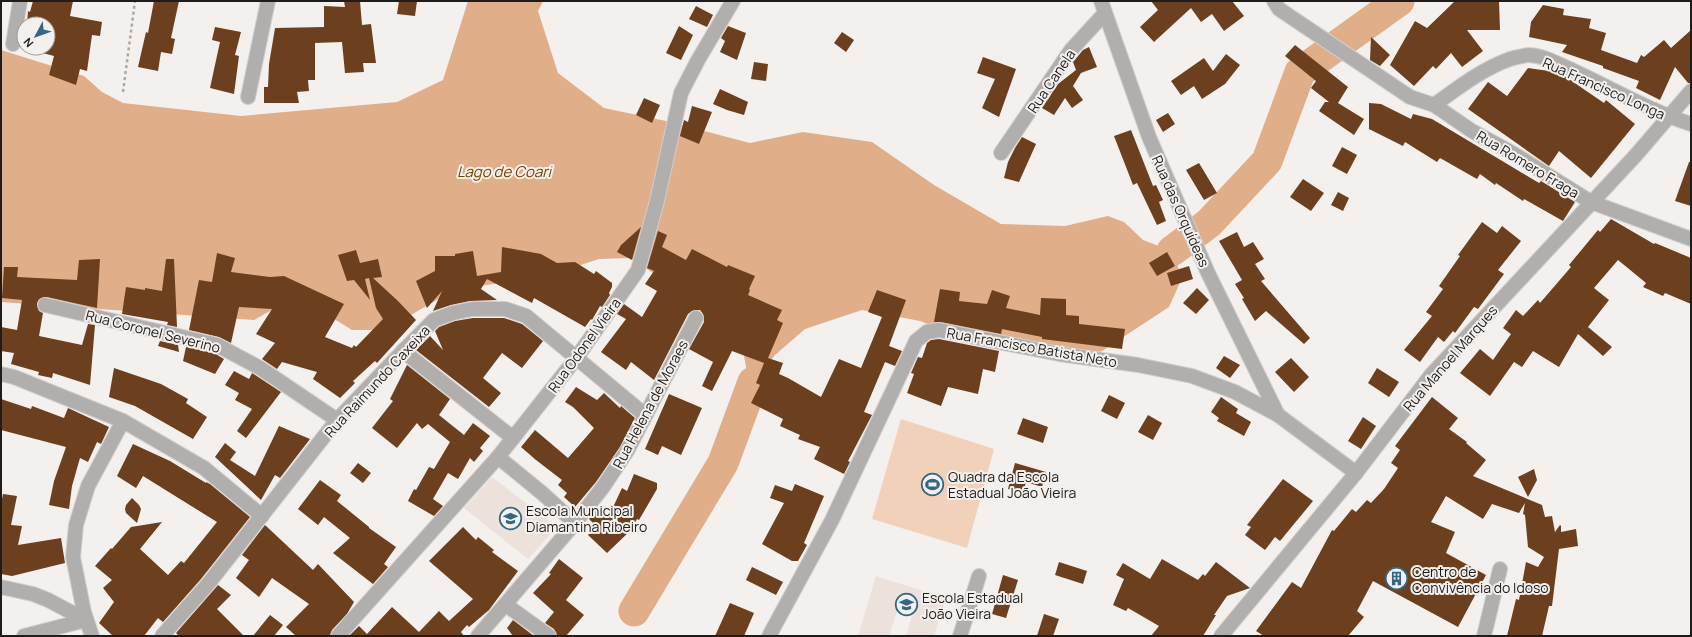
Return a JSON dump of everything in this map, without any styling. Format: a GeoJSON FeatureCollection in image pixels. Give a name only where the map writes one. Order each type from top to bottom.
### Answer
{"type":"FeatureCollection","features":[{"type":"Feature","properties":{"kind":"street"},"geometry":{"type":"LineString","coordinates":[[13,44],[20,1]]}},
{"type":"Feature","properties":{"kind":"street"},"geometry":{"type":"LineString","coordinates":[[248,97],[268,1]]}},
{"type":"Feature","properties":{"kind":"street","name":"Rua Odonel Vieira"},"geometry":{"type":"LineString","coordinates":[[338,636],[498,457],[577,357],[638,270],[657,201],[681,93],[732,1]]}},
{"type":"Feature","properties":{"kind":"street","name":"Rua Romero Fraga"},"geometry":{"type":"LineString","coordinates":[[1276,5],[1410,97],[1434,105],[1472,131],[1514,154],[1592,202],[1691,239]]}},
{"type":"Feature","properties":{"kind":"street","name":"Rua Canela"},"geometry":{"type":"LineString","coordinates":[[1002,154],[1071,50],[1103,7]]}},
{"type":"Feature","properties":{"kind":"street","name":"Rua das Orquídeas"},"geometry":{"type":"LineString","coordinates":[[1103,7],[1149,137],[1166,177],[1208,273],[1278,415]]}},
{"type":"Feature","properties":{"kind":"street","name":"Rua Francisco Longa"},"geometry":{"type":"LineString","coordinates":[[1434,105],[1462,85],[1487,70],[1511,58],[1529,55],[1570,69],[1669,117],[1691,124]]}},
{"type":"Feature","properties":{"kind":"street","name":"Rua Manoel Marques"},"geometry":{"type":"LineString","coordinates":[[1221,636],[1356,473],[1431,375],[1636,155],[1691,91]]}},
{"type":"Feature","properties":{"kind":"street","name":"Rua Coronel Severino"},"geometry":{"type":"LineString","coordinates":[[45,305],[217,345],[260,368],[337,420]]}},
{"type":"Feature","properties":{"kind":"street","name":"Rua Raimundo Caxeixa"},"geometry":{"type":"LineString","coordinates":[[162,636],[208,584],[337,420],[434,320],[453,313],[472,309],[506,309],[526,316],[645,415]]}},
{"type":"Feature","properties":{"kind":"street","name":"Rua Helena de Moraes"},"geometry":{"type":"LineString","coordinates":[[478,636],[506,605],[604,487],[627,452],[696,318]]}},
{"type":"Feature","properties":{"kind":"street","name":"Rua Francisco Batista Neto"},"geometry":{"type":"LineString","coordinates":[[769,636],[832,520],[916,341],[927,332],[939,330],[1059,354],[1138,365],[1192,376],[1235,392],[1278,415],[1356,473]]}},
{"type":"Feature","properties":{"kind":"street"},"geometry":{"type":"LineString","coordinates":[[403,351],[513,438]]}},
{"type":"Feature","properties":{"kind":"street"},"geometry":{"type":"LineString","coordinates":[[1,374],[14,377],[122,421],[204,468],[262,516]]}},
{"type":"Feature","properties":{"kind":"street"},"geometry":{"type":"LineString","coordinates":[[92,636],[86,620],[73,557],[76,524],[88,486],[122,421]]}},
{"type":"Feature","properties":{"kind":"street"},"geometry":{"type":"LineString","coordinates":[[498,457],[542,493],[575,523]]}},
{"type":"Feature","properties":{"kind":"street"},"geometry":{"type":"LineString","coordinates":[[1484,636],[1500,569]]}},
{"type":"Feature","properties":{"kind":"street"},"geometry":{"type":"LineString","coordinates":[[960,636],[979,576]]}},
{"type":"Feature","properties":{"kind":"street"},"geometry":{"type":"LineString","coordinates":[[1,587],[40,597],[86,620]]}},
{"type":"Feature","properties":{"kind":"street"},"geometry":{"type":"LineString","coordinates":[[506,605],[548,636]]}},
{"type":"Feature","properties":{"kind":"street"},"geometry":{"type":"LineString","coordinates":[[24,636],[86,620]]}},
{"type":"Feature","properties":{"kind":"path"},"geometry":{"type":"LineString","coordinates":[[123,92],[135,1]]}},
{"type":"Feature","properties":{"kind":"shaded area","name":"Quadra da Escola Estadual João Vieira"},"geometry":{"type":"Polygon","coordinates":[[[901,419],[994,449],[967,548],[872,519],[901,419]]]}},
{"type":"Feature","properties":{"kind":"shaded area","name":"Escola Municipal Diamantina Ribeiro"},"geometry":{"type":"Polygon","coordinates":[[[492,477],[557,527],[528,559],[464,508],[492,477]]]}},
{"type":"Feature","properties":{"kind":"shaded area","name":"Escola Estadual João Vieira"},"geometry":{"type":"Polygon","coordinates":[[[876,576],[946,598],[934,636],[906,636],[912,616],[897,611],[889,636],[858,636],[876,576]]]}},
{"type":"Feature","properties":{"kind":"water","name":"Lago de Coari"},"geometry":{"type":"Polygon","coordinates":[[[468,1],[543,1],[538,11],[558,73],[604,108],[666,121],[750,143],[803,132],[872,142],[934,185],[1001,224],[1065,226],[1108,216],[1124,222],[1143,240],[1172,251],[1182,278],[1169,307],[1102,351],[1062,360],[987,347],[920,321],[862,310],[805,329],[775,355],[753,382],[747,372],[741,340],[698,304],[631,258],[599,259],[547,276],[454,290],[385,330],[352,330],[323,312],[286,302],[254,320],[1,302],[1,50],[16,55],[16,56],[84,76],[102,92],[123,103],[241,116],[397,102],[443,80],[468,1]]]}},
{"type":"Feature","properties":{"kind":"building"},"geometry":{"type":"Polygon","coordinates":[[[33,1],[73,1],[70,16],[102,22],[100,36],[92,35],[87,71],[80,69],[76,85],[49,75],[54,56],[56,56],[56,16],[28,16],[28,11],[30,12],[33,1]]]}},
{"type":"Feature","properties":{"kind":"building"},"geometry":{"type":"Polygon","coordinates":[[[154,1],[179,1],[171,38],[175,39],[172,54],[161,52],[158,71],[138,67],[146,32],[148,33],[154,1]]]}},
{"type":"Feature","properties":{"kind":"building"},"geometry":{"type":"Polygon","coordinates":[[[344,1],[360,1],[362,25],[371,24],[376,63],[363,63],[364,72],[345,73],[342,42],[315,43],[315,80],[308,80],[309,91],[297,92],[299,103],[264,103],[264,87],[268,87],[269,64],[275,28],[324,27],[324,6],[345,7],[344,1]]]}},
{"type":"Feature","properties":{"kind":"building"},"geometry":{"type":"Polygon","coordinates":[[[399,1],[417,1],[415,16],[397,14],[399,1]]]}},
{"type":"Feature","properties":{"kind":"building"},"geometry":{"type":"Polygon","coordinates":[[[1151,1],[1232,1],[1244,16],[1224,31],[1212,14],[1201,22],[1191,8],[1154,42],[1140,27],[1158,10],[1151,1]]]}},
{"type":"Feature","properties":{"kind":"building"},"geometry":{"type":"Polygon","coordinates":[[[1455,1],[1499,1],[1500,30],[1467,30],[1483,51],[1462,67],[1451,53],[1436,69],[1433,66],[1414,86],[1390,65],[1415,21],[1427,28],[1455,1]]]}},
{"type":"Feature","properties":{"kind":"building"},"geometry":{"type":"Polygon","coordinates":[[[1543,5],[1564,9],[1563,15],[1591,19],[1589,28],[1606,33],[1601,50],[1637,63],[1641,55],[1644,57],[1664,40],[1671,48],[1691,30],[1691,83],[1688,83],[1675,67],[1660,100],[1636,88],[1639,81],[1603,68],[1603,66],[1562,52],[1567,45],[1529,37],[1531,22],[1543,5]]]}},
{"type":"Feature","properties":{"kind":"building"},"geometry":{"type":"Polygon","coordinates":[[[696,6],[713,15],[707,27],[689,19],[696,6]]]}},
{"type":"Feature","properties":{"kind":"building"},"geometry":{"type":"Polygon","coordinates":[[[679,26],[693,35],[681,60],[666,53],[679,26]]]}},
{"type":"Feature","properties":{"kind":"building"},"geometry":{"type":"Polygon","coordinates":[[[728,26],[746,33],[737,60],[720,52],[725,41],[721,38],[728,26]]]}},
{"type":"Feature","properties":{"kind":"building"},"geometry":{"type":"Polygon","coordinates":[[[215,27],[241,32],[235,55],[239,56],[234,94],[210,88],[220,42],[212,40],[215,27]]]}},
{"type":"Feature","properties":{"kind":"building"},"geometry":{"type":"Polygon","coordinates":[[[842,32],[854,40],[846,52],[834,43],[842,32]]]}},
{"type":"Feature","properties":{"kind":"building"},"geometry":{"type":"Polygon","coordinates":[[[1371,37],[1390,55],[1380,66],[1370,60],[1371,37]]]}},
{"type":"Feature","properties":{"kind":"building"},"geometry":{"type":"Polygon","coordinates":[[[1295,45],[1348,87],[1338,103],[1364,119],[1354,135],[1319,111],[1325,102],[1329,102],[1311,88],[1316,81],[1285,56],[1295,45]]]}},
{"type":"Feature","properties":{"kind":"building"},"geometry":{"type":"Polygon","coordinates":[[[1089,47],[1097,67],[1081,73],[1073,86],[1083,100],[1072,108],[1065,98],[1054,115],[1042,108],[1058,84],[1076,70],[1073,62],[1083,50],[1089,47]]]}},
{"type":"Feature","properties":{"kind":"building"},"geometry":{"type":"Polygon","coordinates":[[[1226,54],[1240,65],[1225,84],[1202,99],[1194,86],[1181,95],[1171,81],[1204,58],[1213,71],[1226,54]]]}},
{"type":"Feature","properties":{"kind":"building"},"geometry":{"type":"Polygon","coordinates":[[[983,57],[1016,69],[999,117],[982,108],[995,79],[977,73],[983,57]]]}},
{"type":"Feature","properties":{"kind":"building"},"geometry":{"type":"Polygon","coordinates":[[[754,62],[768,64],[766,81],[751,79],[754,62]]]}},
{"type":"Feature","properties":{"kind":"building"},"geometry":{"type":"Polygon","coordinates":[[[1528,68],[1549,71],[1550,69],[1566,77],[1604,103],[1606,100],[1635,124],[1591,178],[1559,151],[1549,166],[1468,109],[1488,82],[1507,96],[1528,68]]]}},
{"type":"Feature","properties":{"kind":"building"},"geometry":{"type":"Polygon","coordinates":[[[720,89],[748,102],[744,115],[713,104],[720,89]]]}},
{"type":"Feature","properties":{"kind":"building"},"geometry":{"type":"Polygon","coordinates":[[[644,98],[660,105],[652,123],[636,115],[644,98]]]}},
{"type":"Feature","properties":{"kind":"building"},"geometry":{"type":"Polygon","coordinates":[[[1369,103],[1381,104],[1411,119],[1413,114],[1432,119],[1539,183],[1541,181],[1575,202],[1563,221],[1524,199],[1523,201],[1496,183],[1495,185],[1480,174],[1477,179],[1440,158],[1437,162],[1405,142],[1403,146],[1369,129],[1369,103]]]}},
{"type":"Feature","properties":{"kind":"building"},"geometry":{"type":"Polygon","coordinates":[[[692,106],[712,112],[699,144],[680,136],[684,120],[688,122],[692,106]]]}},
{"type":"Feature","properties":{"kind":"building"},"geometry":{"type":"Polygon","coordinates":[[[1168,113],[1175,124],[1163,132],[1156,120],[1168,113]]]}},
{"type":"Feature","properties":{"kind":"building"},"geometry":{"type":"Polygon","coordinates":[[[1131,130],[1153,186],[1156,185],[1163,200],[1159,202],[1166,221],[1157,225],[1137,183],[1133,185],[1114,136],[1131,130]]]}},
{"type":"Feature","properties":{"kind":"building"},"geometry":{"type":"Polygon","coordinates":[[[1022,137],[1036,144],[1019,182],[1004,178],[1008,162],[1022,137]]]}},
{"type":"Feature","properties":{"kind":"building"},"geometry":{"type":"Polygon","coordinates":[[[1342,147],[1357,155],[1347,174],[1332,166],[1342,147]]]}},
{"type":"Feature","properties":{"kind":"building"},"geometry":{"type":"Polygon","coordinates":[[[1689,162],[1691,162],[1691,206],[1675,201],[1689,162]]]}},
{"type":"Feature","properties":{"kind":"building"},"geometry":{"type":"Polygon","coordinates":[[[1199,163],[1217,193],[1204,200],[1186,170],[1199,163]]]}},
{"type":"Feature","properties":{"kind":"building"},"geometry":{"type":"Polygon","coordinates":[[[1303,179],[1324,193],[1311,211],[1290,197],[1303,179]]]}},
{"type":"Feature","properties":{"kind":"building"},"geometry":{"type":"Polygon","coordinates":[[[1338,192],[1349,198],[1343,211],[1331,205],[1338,192]]]}},
{"type":"Feature","properties":{"kind":"building"},"geometry":{"type":"Polygon","coordinates":[[[1611,219],[1654,244],[1655,243],[1691,258],[1691,304],[1665,293],[1663,296],[1643,287],[1646,283],[1618,260],[1594,288],[1609,300],[1588,327],[1612,347],[1603,356],[1578,334],[1559,367],[1533,351],[1522,367],[1514,362],[1490,396],[1460,373],[1480,349],[1493,360],[1511,334],[1503,328],[1516,310],[1523,316],[1538,300],[1540,303],[1571,267],[1569,265],[1598,230],[1600,232],[1611,219]]]}},
{"type":"Feature","properties":{"kind":"building"},"geometry":{"type":"Polygon","coordinates":[[[1482,222],[1497,233],[1502,226],[1521,241],[1498,270],[1504,274],[1478,309],[1474,307],[1455,333],[1453,331],[1444,342],[1438,337],[1420,362],[1404,350],[1432,316],[1426,312],[1443,289],[1439,286],[1460,256],[1458,255],[1482,222]]]}},
{"type":"Feature","properties":{"kind":"building"},"geometry":{"type":"Polygon","coordinates":[[[641,227],[632,260],[617,252],[621,245],[641,227]]]}},
{"type":"Feature","properties":{"kind":"building"},"geometry":{"type":"Polygon","coordinates":[[[658,231],[667,235],[662,247],[686,260],[692,249],[727,267],[728,265],[755,276],[748,295],[782,310],[777,320],[783,323],[768,358],[783,363],[779,374],[821,397],[839,359],[861,368],[882,317],[868,312],[877,290],[906,300],[889,346],[902,351],[895,366],[885,362],[864,412],[872,415],[848,461],[850,462],[844,474],[814,459],[820,447],[798,439],[800,435],[780,426],[783,419],[751,403],[760,385],[756,383],[764,363],[732,351],[712,391],[702,386],[713,362],[689,349],[704,322],[703,314],[700,310],[692,311],[688,314],[654,380],[631,362],[626,370],[601,352],[626,319],[617,314],[624,304],[642,317],[657,291],[645,284],[654,271],[647,268],[658,231]]]}},
{"type":"Feature","properties":{"kind":"building"},"geometry":{"type":"Polygon","coordinates":[[[1237,232],[1244,247],[1253,242],[1264,259],[1255,264],[1265,279],[1261,281],[1310,338],[1304,344],[1266,311],[1255,321],[1242,299],[1244,298],[1235,284],[1242,280],[1219,241],[1237,232]]]}},
{"type":"Feature","properties":{"kind":"building"},"geometry":{"type":"Polygon","coordinates":[[[502,247],[541,254],[557,263],[575,262],[594,274],[596,271],[612,283],[609,293],[610,295],[602,307],[600,306],[592,320],[591,319],[585,327],[534,298],[532,303],[487,279],[481,289],[497,300],[470,301],[433,311],[442,291],[427,308],[416,281],[435,271],[435,256],[455,256],[455,254],[473,251],[477,276],[501,272],[502,247]]]}},
{"type":"Feature","properties":{"kind":"building"},"geometry":{"type":"Polygon","coordinates":[[[356,250],[360,263],[378,259],[382,277],[373,278],[416,320],[377,363],[375,361],[353,381],[355,383],[340,398],[313,379],[317,372],[282,362],[277,369],[262,359],[275,343],[256,334],[272,309],[239,307],[231,343],[219,337],[189,330],[199,280],[212,282],[217,253],[235,258],[231,272],[270,277],[284,276],[344,304],[325,337],[352,348],[354,345],[356,347],[383,319],[376,308],[369,278],[365,279],[370,300],[354,280],[347,281],[338,255],[356,250]]]}},
{"type":"Feature","properties":{"kind":"building"},"geometry":{"type":"Polygon","coordinates":[[[1167,252],[1175,266],[1157,276],[1149,263],[1167,252]]]}},
{"type":"Feature","properties":{"kind":"building"},"geometry":{"type":"Polygon","coordinates":[[[100,259],[97,308],[47,297],[39,299],[37,303],[39,311],[43,313],[39,336],[82,345],[88,324],[95,325],[90,385],[53,373],[52,378],[38,375],[39,372],[11,364],[14,353],[1,351],[1,327],[17,330],[22,300],[2,298],[4,267],[18,267],[17,277],[77,280],[79,260],[100,259]]]}},
{"type":"Feature","properties":{"kind":"building"},"geometry":{"type":"Polygon","coordinates":[[[166,259],[174,259],[177,327],[167,325],[168,322],[122,314],[126,287],[162,291],[166,259]]]}},
{"type":"Feature","properties":{"kind":"building"},"geometry":{"type":"Polygon","coordinates":[[[1189,266],[1193,279],[1171,286],[1167,273],[1189,266]]]}},
{"type":"Feature","properties":{"kind":"building"},"geometry":{"type":"Polygon","coordinates":[[[1197,288],[1209,300],[1196,314],[1183,303],[1197,288]]]}},
{"type":"Feature","properties":{"kind":"building"},"geometry":{"type":"Polygon","coordinates":[[[940,289],[960,292],[959,301],[987,304],[992,290],[1010,296],[1006,308],[1040,315],[1041,298],[1066,299],[1066,315],[1079,316],[1079,324],[1125,329],[1122,349],[1042,339],[1042,337],[1002,329],[1001,334],[941,322],[934,322],[940,289]]]}},
{"type":"Feature","properties":{"kind":"building"},"geometry":{"type":"Polygon","coordinates":[[[473,318],[504,318],[522,324],[543,341],[522,368],[502,353],[483,378],[501,393],[489,407],[416,350],[430,336],[443,350],[435,331],[439,327],[455,321],[473,318]]]}},
{"type":"Feature","properties":{"kind":"building"},"geometry":{"type":"Polygon","coordinates":[[[939,339],[999,351],[995,372],[983,369],[978,394],[948,387],[941,406],[907,393],[914,374],[911,373],[918,357],[922,358],[927,343],[931,340],[939,339]]]}},
{"type":"Feature","properties":{"kind":"building"},"geometry":{"type":"Polygon","coordinates":[[[160,341],[178,345],[179,352],[158,346],[160,341]]]}},
{"type":"Feature","properties":{"kind":"building"},"geometry":{"type":"Polygon","coordinates":[[[186,347],[214,353],[224,359],[215,374],[183,361],[186,347]]]}},
{"type":"Feature","properties":{"kind":"building"},"geometry":{"type":"Polygon","coordinates":[[[1224,356],[1240,365],[1230,378],[1216,368],[1224,356]]]}},
{"type":"Feature","properties":{"kind":"building"},"geometry":{"type":"Polygon","coordinates":[[[1291,358],[1309,377],[1294,392],[1275,372],[1291,358]]]}},
{"type":"Feature","properties":{"kind":"building"},"geometry":{"type":"Polygon","coordinates":[[[407,365],[450,399],[439,415],[464,435],[473,423],[490,436],[480,448],[483,451],[474,462],[470,458],[458,479],[448,473],[433,499],[443,506],[434,516],[408,501],[414,489],[416,490],[429,467],[434,469],[450,442],[428,424],[422,429],[417,423],[397,448],[372,428],[393,401],[390,399],[407,365]]]}},
{"type":"Feature","properties":{"kind":"building"},"geometry":{"type":"Polygon","coordinates":[[[114,368],[161,384],[188,399],[186,403],[207,417],[193,439],[135,406],[109,397],[114,368]]]}},
{"type":"Feature","properties":{"kind":"building"},"geometry":{"type":"Polygon","coordinates":[[[1377,368],[1399,382],[1389,397],[1368,383],[1377,368]]]}},
{"type":"Feature","properties":{"kind":"building"},"geometry":{"type":"Polygon","coordinates":[[[234,371],[249,379],[252,373],[281,392],[246,438],[237,431],[252,409],[235,400],[239,393],[225,385],[234,371]]]}},
{"type":"Feature","properties":{"kind":"building"},"geometry":{"type":"Polygon","coordinates":[[[576,387],[597,400],[604,393],[620,408],[621,406],[635,418],[620,447],[596,482],[575,507],[564,497],[567,493],[558,485],[562,480],[521,447],[535,430],[568,458],[594,428],[573,407],[565,402],[576,387]]]}},
{"type":"Feature","properties":{"kind":"building"},"geometry":{"type":"Polygon","coordinates":[[[669,394],[702,408],[681,455],[662,446],[658,455],[645,449],[669,394]]]}},
{"type":"Feature","properties":{"kind":"building"},"geometry":{"type":"Polygon","coordinates":[[[1109,395],[1125,403],[1117,419],[1101,411],[1109,395]]]}},
{"type":"Feature","properties":{"kind":"building"},"geometry":{"type":"Polygon","coordinates":[[[1221,397],[1238,409],[1236,413],[1251,422],[1244,436],[1217,421],[1219,418],[1211,412],[1221,397]]]}},
{"type":"Feature","properties":{"kind":"building"},"geometry":{"type":"Polygon","coordinates":[[[1432,397],[1458,418],[1449,429],[1467,442],[1466,443],[1486,460],[1473,476],[1542,505],[1545,517],[1552,516],[1555,532],[1560,525],[1561,532],[1576,529],[1578,546],[1559,549],[1552,606],[1549,606],[1542,636],[1507,636],[1516,599],[1519,600],[1526,562],[1538,567],[1544,557],[1528,547],[1525,515],[1523,514],[1525,503],[1519,513],[1492,504],[1483,519],[1446,496],[1431,522],[1455,532],[1446,553],[1486,575],[1458,627],[1373,581],[1357,611],[1364,617],[1348,636],[1264,636],[1256,631],[1292,582],[1301,588],[1332,530],[1334,531],[1352,509],[1356,512],[1367,500],[1371,503],[1384,489],[1398,468],[1391,463],[1400,450],[1395,446],[1432,397]]]}},
{"type":"Feature","properties":{"kind":"building"},"geometry":{"type":"Polygon","coordinates":[[[1,399],[31,409],[32,406],[64,418],[68,408],[109,427],[101,444],[97,442],[88,462],[80,458],[72,486],[69,509],[49,505],[54,481],[66,447],[1,430],[1,399]]]}},
{"type":"Feature","properties":{"kind":"building"},"geometry":{"type":"Polygon","coordinates":[[[1148,415],[1162,423],[1153,440],[1138,432],[1148,415]]]}},
{"type":"Feature","properties":{"kind":"building"},"geometry":{"type":"Polygon","coordinates":[[[1363,417],[1376,426],[1361,449],[1348,441],[1363,417]]]}},
{"type":"Feature","properties":{"kind":"building"},"geometry":{"type":"Polygon","coordinates":[[[1023,418],[1048,427],[1043,443],[1017,434],[1023,418]]]}},
{"type":"Feature","properties":{"kind":"building"},"geometry":{"type":"Polygon","coordinates":[[[279,426],[310,439],[280,478],[275,475],[261,500],[215,457],[225,443],[236,452],[230,460],[255,476],[279,426]]]}},
{"type":"Feature","properties":{"kind":"building"},"geometry":{"type":"Polygon","coordinates":[[[133,444],[170,461],[210,484],[250,517],[201,579],[163,622],[158,618],[144,636],[113,636],[99,623],[114,602],[103,588],[112,580],[95,566],[111,548],[112,549],[131,527],[162,522],[140,549],[168,575],[181,561],[184,563],[217,522],[143,476],[136,488],[117,476],[133,444]]]}},
{"type":"Feature","properties":{"kind":"building"},"geometry":{"type":"Polygon","coordinates":[[[358,463],[371,473],[363,483],[350,473],[358,463]]]}},
{"type":"Feature","properties":{"kind":"building"},"geometry":{"type":"Polygon","coordinates":[[[1015,463],[1046,472],[1042,487],[1026,482],[1023,493],[1008,489],[1015,463]]]}},
{"type":"Feature","properties":{"kind":"building"},"geometry":{"type":"Polygon","coordinates":[[[1534,469],[1537,480],[1528,497],[1518,477],[1534,469]]]}},
{"type":"Feature","properties":{"kind":"building"},"geometry":{"type":"Polygon","coordinates":[[[634,474],[657,483],[657,489],[639,520],[637,519],[630,531],[607,553],[588,535],[596,526],[589,519],[597,509],[608,518],[622,488],[627,491],[634,474]]]}},
{"type":"Feature","properties":{"kind":"building"},"geometry":{"type":"Polygon","coordinates":[[[1283,479],[1313,501],[1280,541],[1275,537],[1265,550],[1245,535],[1251,527],[1247,525],[1283,479]]]}},
{"type":"Feature","properties":{"kind":"building"},"geometry":{"type":"Polygon","coordinates":[[[320,480],[341,495],[337,501],[369,528],[396,547],[384,564],[388,567],[373,584],[333,553],[350,538],[324,517],[318,525],[298,509],[320,480]]]}},
{"type":"Feature","properties":{"kind":"building"},"geometry":{"type":"Polygon","coordinates":[[[795,484],[824,496],[804,543],[807,545],[798,561],[792,561],[762,544],[784,503],[770,498],[775,485],[792,491],[795,484]]]}},
{"type":"Feature","properties":{"kind":"building"},"geometry":{"type":"Polygon","coordinates":[[[3,494],[17,496],[11,525],[22,526],[18,545],[61,538],[65,563],[12,576],[1,574],[1,504],[3,494]]]}},
{"type":"Feature","properties":{"kind":"building"},"geometry":{"type":"Polygon","coordinates":[[[132,498],[141,509],[137,523],[126,513],[125,509],[126,505],[132,498]]]}},
{"type":"Feature","properties":{"kind":"building"},"geometry":{"type":"Polygon","coordinates":[[[265,525],[313,570],[318,564],[354,602],[347,614],[332,630],[330,636],[296,636],[286,627],[309,604],[272,578],[259,597],[236,578],[249,560],[242,555],[265,525]]]}},
{"type":"Feature","properties":{"kind":"building"},"geometry":{"type":"Polygon","coordinates":[[[463,527],[476,540],[478,537],[494,550],[492,552],[518,571],[489,610],[469,627],[467,625],[461,632],[464,636],[349,636],[359,626],[367,634],[392,607],[419,632],[439,611],[449,621],[473,599],[429,561],[463,527]]]}},
{"type":"Feature","properties":{"kind":"building"},"geometry":{"type":"Polygon","coordinates":[[[559,559],[583,578],[566,600],[584,615],[566,636],[557,636],[554,629],[545,623],[554,612],[533,593],[551,574],[549,573],[559,559]]]}},
{"type":"Feature","properties":{"kind":"building"},"geometry":{"type":"Polygon","coordinates":[[[1162,559],[1198,580],[1203,574],[1205,576],[1216,562],[1250,588],[1227,596],[1214,615],[1216,615],[1203,636],[1151,636],[1159,626],[1128,608],[1126,611],[1113,605],[1124,579],[1116,575],[1123,563],[1150,579],[1162,559]]]}},
{"type":"Feature","properties":{"kind":"building"},"geometry":{"type":"Polygon","coordinates":[[[1059,562],[1087,571],[1083,584],[1055,575],[1059,562]]]}},
{"type":"Feature","properties":{"kind":"building"},"geometry":{"type":"Polygon","coordinates":[[[752,567],[783,582],[776,595],[746,580],[752,567]]]}},
{"type":"Feature","properties":{"kind":"building"},"geometry":{"type":"Polygon","coordinates":[[[1003,575],[1018,580],[1006,618],[992,614],[1003,575]]]}},
{"type":"Feature","properties":{"kind":"building"},"geometry":{"type":"Polygon","coordinates":[[[218,585],[231,595],[217,609],[244,636],[179,636],[176,633],[218,585]]]}},
{"type":"Feature","properties":{"kind":"building"},"geometry":{"type":"Polygon","coordinates":[[[730,603],[754,613],[744,636],[715,636],[730,603]]]}},
{"type":"Feature","properties":{"kind":"building"},"geometry":{"type":"Polygon","coordinates":[[[1044,614],[1059,619],[1053,636],[1037,636],[1044,614]]]}},
{"type":"Feature","properties":{"kind":"building"},"geometry":{"type":"Polygon","coordinates":[[[270,615],[283,625],[274,636],[253,636],[270,615]]]}},
{"type":"Feature","properties":{"kind":"building"},"geometry":{"type":"Polygon","coordinates":[[[513,620],[534,636],[513,636],[507,628],[513,620]]]}},
{"type":"Feature","properties":{"kind":"waterway"},"geometry":{"type":"LineString","coordinates":[[1172,251],[1209,223],[1267,161],[1300,72],[1399,1]]}},
{"type":"Feature","properties":{"kind":"waterway"},"geometry":{"type":"LineString","coordinates":[[634,611],[723,463],[753,382]]}},
{"type":"Feature","properties":{"kind":"place","name":"Quadra da Escola Estadual João Vieira"},"geometry":{"type":"Point","coordinates":[933,484]}},
{"type":"Feature","properties":{"kind":"place","name":"Escola Municipal Diamantina Ribeiro"},"geometry":{"type":"Point","coordinates":[510,518]}},
{"type":"Feature","properties":{"kind":"place","name":"Centro de Convivência do Idoso"},"geometry":{"type":"Point","coordinates":[1397,579]}},
{"type":"Feature","properties":{"kind":"place","name":"Escola Estadual João Vieira"},"geometry":{"type":"Point","coordinates":[906,605]}}]}
